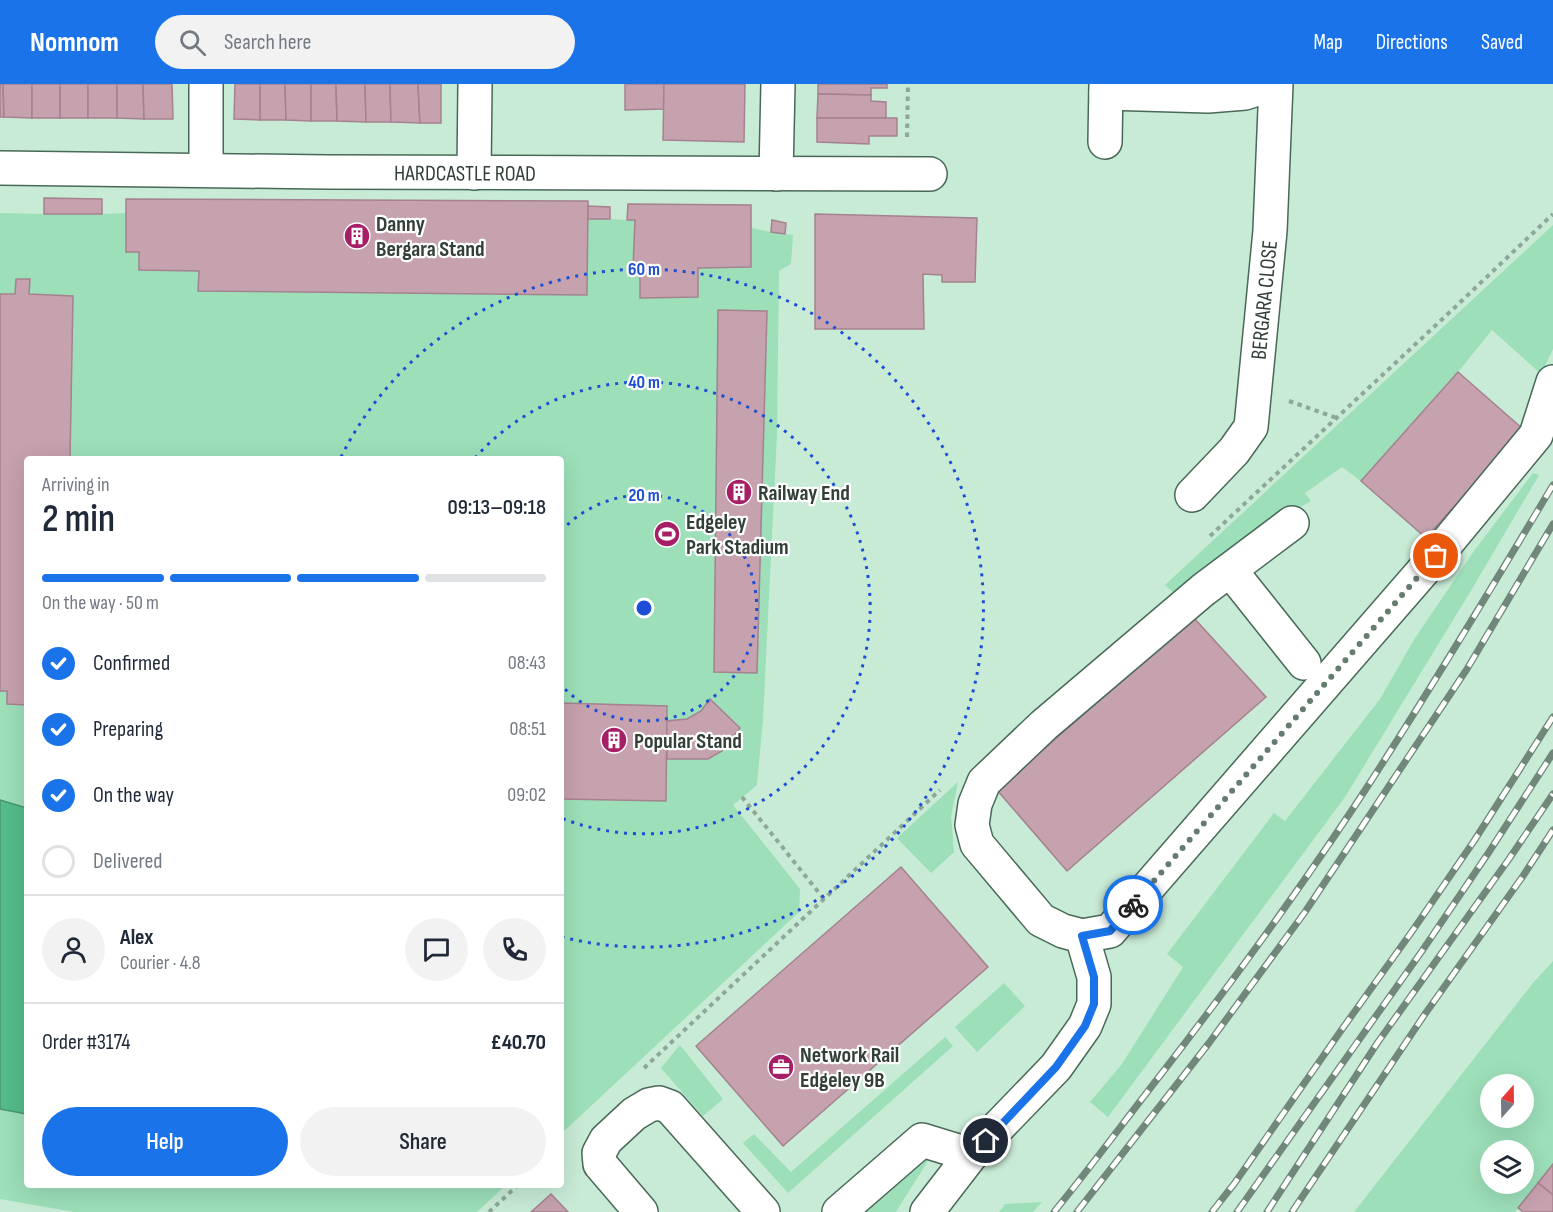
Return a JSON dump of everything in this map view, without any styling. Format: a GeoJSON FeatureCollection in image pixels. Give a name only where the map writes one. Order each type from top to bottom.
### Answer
{"type":"FeatureCollection","features":[{"type":"Feature","properties":{"kind":"street"},"geometry":{"type":"LineString","coordinates":[[206,84],[206,170]]}},
{"type":"Feature","properties":{"kind":"street"},"geometry":{"type":"LineString","coordinates":[[474,172],[475,84]]}},
{"type":"Feature","properties":{"kind":"street"},"geometry":{"type":"LineString","coordinates":[[776,174],[778,84]]}},
{"type":"Feature","properties":{"kind":"street","name":"BERGARA CLOSE"},"geometry":{"type":"LineString","coordinates":[[1105,142],[1106,88],[1208,96],[1245,93],[1274,84],[1270,231],[1251,427],[1234,451],[1192,495]]}},
{"type":"Feature","properties":{"kind":"street","name":"HARDCASTLE ROAD"},"geometry":{"type":"LineString","coordinates":[[0,168],[918,174]]}},
{"type":"Feature","properties":{"kind":"street"},"geometry":{"type":"LineString","coordinates":[[1292,522],[1203,590],[1044,725],[984,782],[975,804],[972,825],[977,844],[1041,920],[1063,931],[1082,936],[1110,931],[1436,556],[1536,435],[1553,382]]}},
{"type":"Feature","properties":{"kind":"street"},"geometry":{"type":"LineString","coordinates":[[1230,570],[1304,663]]}},
{"type":"Feature","properties":{"kind":"street"},"geometry":{"type":"LineString","coordinates":[[927,1212],[971,1155],[1056,1067],[1085,1026],[1094,1004],[1094,977],[1082,936]]}},
{"type":"Feature","properties":{"kind":"street"},"geometry":{"type":"LineString","coordinates":[[641,1212],[600,1164],[599,1153],[606,1140],[634,1114],[649,1104],[658,1103],[670,1107],[764,1212]]}},
{"type":"Feature","properties":{"kind":"street"},"geometry":{"type":"LineString","coordinates":[[839,1212],[922,1140],[971,1155]]}},
{"type":"Feature","properties":{"kind":"path"},"geometry":{"type":"LineString","coordinates":[[908,84],[918,174]]}},
{"type":"Feature","properties":{"kind":"path"},"geometry":{"type":"LineString","coordinates":[[1256,389],[1337,418]]}},
{"type":"Feature","properties":{"kind":"path"},"geometry":{"type":"LineString","coordinates":[[742,797],[824,899]]}},
{"type":"Feature","properties":{"kind":"path"},"geometry":{"type":"LineString","coordinates":[[489,1212],[515,1188]]}},
{"type":"Feature","properties":{"kind":"shaded area","name":"Edgeley Park Stadium"},"geometry":{"type":"Polygon","coordinates":[[[44,198],[102,199],[102,214],[126,213],[126,199],[588,201],[589,206],[610,207],[610,219],[627,220],[628,204],[751,205],[752,228],[770,232],[772,220],[786,223],[785,234],[793,235],[791,264],[779,271],[777,434],[763,719],[757,785],[733,805],[800,889],[799,912],[564,1131],[564,456],[24,456],[24,1188],[503,1188],[477,1212],[74,1212],[0,1199],[0,213],[44,214],[44,198]]]}},
{"type":"Feature","properties":{"kind":"shaded area"},"geometry":{"type":"Polygon","coordinates":[[[1553,225],[1553,349],[1541,374],[1492,330],[1458,372],[1361,481],[1342,467],[1305,493],[1311,501],[1244,539],[1177,596],[1165,585],[1553,225]]]}},
{"type":"Feature","properties":{"kind":"shaded area"},"geometry":{"type":"Polygon","coordinates":[[[1533,473],[1539,475],[1345,797],[1108,1117],[1090,1102],[1122,1064],[1183,967],[1167,954],[1274,813],[1285,821],[1380,699],[1415,638],[1474,551],[1533,473]]]}},
{"type":"Feature","properties":{"kind":"shaded area"},"geometry":{"type":"Polygon","coordinates":[[[958,782],[951,816],[954,852],[931,873],[897,838],[958,782]]]}},
{"type":"Feature","properties":{"kind":"shaded area"},"geometry":{"type":"Polygon","coordinates":[[[0,800],[24,807],[24,1113],[0,1109],[0,800]]]}},
{"type":"Feature","properties":{"kind":"shaded area"},"geometry":{"type":"Polygon","coordinates":[[[1553,961],[1553,1164],[1534,1188],[1534,1140],[1480,1140],[1480,1194],[1529,1194],[1515,1212],[1354,1212],[1533,983],[1553,961]]]}},
{"type":"Feature","properties":{"kind":"shaded area"},"geometry":{"type":"Polygon","coordinates":[[[1004,983],[1025,1006],[977,1052],[955,1027],[1004,983]]]}},
{"type":"Feature","properties":{"kind":"shaded area"},"geometry":{"type":"Polygon","coordinates":[[[945,1037],[953,1046],[788,1193],[743,1143],[754,1134],[791,1172],[945,1037]]]}},
{"type":"Feature","properties":{"kind":"shaded area"},"geometry":{"type":"Polygon","coordinates":[[[680,1045],[723,1099],[703,1116],[661,1068],[680,1045]]]}},
{"type":"Feature","properties":{"kind":"shaded area"},"geometry":{"type":"Polygon","coordinates":[[[931,1156],[896,1212],[867,1212],[931,1156]]]}},
{"type":"Feature","properties":{"kind":"shaded area"},"geometry":{"type":"Polygon","coordinates":[[[1042,1202],[1033,1212],[999,1212],[1005,1204],[1042,1202]]]}},
{"type":"Feature","properties":{"kind":"building"},"geometry":{"type":"Polygon","coordinates":[[[0,84],[3,84],[4,117],[0,117],[0,84]]]}},
{"type":"Feature","properties":{"kind":"building"},"geometry":{"type":"Polygon","coordinates":[[[3,84],[32,84],[32,118],[4,117],[3,84]]]}},
{"type":"Feature","properties":{"kind":"building"},"geometry":{"type":"Polygon","coordinates":[[[32,84],[60,84],[60,118],[32,118],[32,84]]]}},
{"type":"Feature","properties":{"kind":"building"},"geometry":{"type":"Polygon","coordinates":[[[60,84],[88,84],[88,118],[60,118],[60,84]]]}},
{"type":"Feature","properties":{"kind":"building"},"geometry":{"type":"Polygon","coordinates":[[[88,84],[117,84],[117,118],[88,118],[88,84]]]}},
{"type":"Feature","properties":{"kind":"building"},"geometry":{"type":"Polygon","coordinates":[[[117,84],[143,84],[144,119],[117,118],[117,84]]]}},
{"type":"Feature","properties":{"kind":"building"},"geometry":{"type":"Polygon","coordinates":[[[143,84],[172,84],[173,119],[144,119],[143,84]]]}},
{"type":"Feature","properties":{"kind":"building"},"geometry":{"type":"Polygon","coordinates":[[[235,84],[260,84],[260,120],[234,119],[235,84]]]}},
{"type":"Feature","properties":{"kind":"building"},"geometry":{"type":"Polygon","coordinates":[[[260,84],[285,84],[286,120],[260,120],[260,84]]]}},
{"type":"Feature","properties":{"kind":"building"},"geometry":{"type":"Polygon","coordinates":[[[285,84],[311,84],[311,121],[286,120],[285,84]]]}},
{"type":"Feature","properties":{"kind":"building"},"geometry":{"type":"Polygon","coordinates":[[[311,84],[336,84],[337,121],[311,121],[311,84]]]}},
{"type":"Feature","properties":{"kind":"building"},"geometry":{"type":"Polygon","coordinates":[[[336,84],[365,84],[366,122],[337,121],[336,84]]]}},
{"type":"Feature","properties":{"kind":"building"},"geometry":{"type":"Polygon","coordinates":[[[365,84],[390,84],[391,122],[366,122],[365,84]]]}},
{"type":"Feature","properties":{"kind":"building"},"geometry":{"type":"Polygon","coordinates":[[[390,84],[418,84],[420,123],[391,122],[390,84]]]}},
{"type":"Feature","properties":{"kind":"building"},"geometry":{"type":"Polygon","coordinates":[[[418,84],[441,84],[441,123],[420,123],[418,84]]]}},
{"type":"Feature","properties":{"kind":"building"},"geometry":{"type":"Polygon","coordinates":[[[625,84],[664,84],[664,109],[625,110],[625,84]]]}},
{"type":"Feature","properties":{"kind":"building"},"geometry":{"type":"Polygon","coordinates":[[[664,84],[745,84],[744,142],[663,140],[664,84]]]}},
{"type":"Feature","properties":{"kind":"building"},"geometry":{"type":"Polygon","coordinates":[[[818,84],[887,84],[887,88],[871,88],[871,95],[818,94],[818,84]]]}},
{"type":"Feature","properties":{"kind":"building"},"geometry":{"type":"Polygon","coordinates":[[[818,94],[871,95],[871,101],[886,102],[886,118],[817,118],[818,94]]]}},
{"type":"Feature","properties":{"kind":"building"},"geometry":{"type":"Polygon","coordinates":[[[817,118],[897,118],[897,136],[869,136],[869,144],[817,142],[817,118]]]}},
{"type":"Feature","properties":{"kind":"building"},"geometry":{"type":"Polygon","coordinates":[[[44,198],[102,199],[102,214],[44,214],[44,198]]]}},
{"type":"Feature","properties":{"kind":"building","name":"Danny Bergara Stand"},"geometry":{"type":"Polygon","coordinates":[[[126,199],[588,201],[587,295],[198,291],[199,271],[139,270],[139,252],[126,252],[126,199]]]}},
{"type":"Feature","properties":{"kind":"building"},"geometry":{"type":"Polygon","coordinates":[[[628,204],[751,205],[751,267],[698,268],[698,297],[640,298],[640,267],[633,268],[635,220],[627,220],[628,204]]]}},
{"type":"Feature","properties":{"kind":"building"},"geometry":{"type":"Polygon","coordinates":[[[588,206],[610,207],[610,219],[588,219],[588,206]]]}},
{"type":"Feature","properties":{"kind":"building"},"geometry":{"type":"Polygon","coordinates":[[[815,214],[977,218],[975,282],[942,282],[942,275],[923,274],[924,329],[815,329],[815,214]]]}},
{"type":"Feature","properties":{"kind":"building"},"geometry":{"type":"Polygon","coordinates":[[[772,220],[786,223],[785,234],[771,232],[772,220]]]}},
{"type":"Feature","properties":{"kind":"building"},"geometry":{"type":"Polygon","coordinates":[[[16,279],[30,279],[29,294],[73,296],[70,456],[24,456],[24,705],[7,704],[7,691],[0,691],[0,294],[15,294],[16,279]]]}},
{"type":"Feature","properties":{"kind":"building","name":"Railway End"},"geometry":{"type":"Polygon","coordinates":[[[718,310],[767,311],[757,673],[714,672],[718,310]]]}},
{"type":"Feature","properties":{"kind":"building"},"geometry":{"type":"Polygon","coordinates":[[[1458,372],[1523,429],[1426,538],[1361,481],[1458,372]]]}},
{"type":"Feature","properties":{"kind":"building"},"geometry":{"type":"Polygon","coordinates":[[[1194,618],[1266,697],[1067,871],[997,790],[1194,618]]]}},
{"type":"Feature","properties":{"kind":"building"},"geometry":{"type":"Polygon","coordinates":[[[710,699],[740,728],[722,751],[708,759],[667,759],[666,721],[687,719],[701,711],[710,699]]]}},
{"type":"Feature","properties":{"kind":"building","name":"Popular Stand"},"geometry":{"type":"Polygon","coordinates":[[[564,703],[667,706],[666,801],[564,799],[564,703]]]}},
{"type":"Feature","properties":{"kind":"building"},"geometry":{"type":"Polygon","coordinates":[[[901,867],[988,967],[783,1146],[696,1046],[901,867]]]}},
{"type":"Feature","properties":{"kind":"building"},"geometry":{"type":"Polygon","coordinates":[[[1553,1164],[1553,1195],[1538,1183],[1553,1164]]]}},
{"type":"Feature","properties":{"kind":"building"},"geometry":{"type":"Polygon","coordinates":[[[1538,1183],[1553,1195],[1553,1212],[1523,1212],[1518,1208],[1529,1194],[1534,1194],[1534,1188],[1538,1183]]]}},
{"type":"Feature","properties":{"kind":"building"},"geometry":{"type":"Polygon","coordinates":[[[551,1194],[568,1212],[531,1212],[551,1194]]]}},
{"type":"Feature","properties":{"kind":"railway"},"geometry":{"type":"LineString","coordinates":[[1054,1212],[1217,1001],[1323,854],[1419,706],[1553,485]]}},
{"type":"Feature","properties":{"kind":"railway"},"geometry":{"type":"LineString","coordinates":[[1077,1212],[1209,1043],[1305,912],[1467,669],[1553,524]]}},
{"type":"Feature","properties":{"kind":"railway"},"geometry":{"type":"LineString","coordinates":[[1212,1212],[1413,930],[1474,841],[1553,717]]}},
{"type":"Feature","properties":{"kind":"railway"},"geometry":{"type":"LineString","coordinates":[[1237,1212],[1422,951],[1553,753]]}},
{"type":"Feature","properties":{"kind":"railway"},"geometry":{"type":"LineString","coordinates":[[1267,1212],[1378,1042],[1553,794]]}},
{"type":"Feature","properties":{"kind":"railway"},"geometry":{"type":"LineString","coordinates":[[1292,1212],[1425,1014],[1553,830]]}},
{"type":"Feature","properties":{"kind":"way so far"},"geometry":{"type":"LineString","coordinates":[[1133,905],[1436,556]]}},
{"type":"Feature","properties":{"kind":"place","name":"Danny Bergara Stand"},"geometry":{"type":"Point","coordinates":[357,236]}},
{"type":"Feature","properties":{"kind":"place","name":"Railway End"},"geometry":{"type":"Point","coordinates":[739,492]}},
{"type":"Feature","properties":{"kind":"place","name":"Edgeley Park Stadium"},"geometry":{"type":"Point","coordinates":[667,534]}},
{"type":"Feature","properties":{"kind":"place","name":"Popular Stand"},"geometry":{"type":"Point","coordinates":[614,740]}},
{"type":"Feature","properties":{"kind":"place","name":"Network Rail Edgeley 9B"},"geometry":{"type":"Point","coordinates":[781,1067]}},
{"type":"Feature","properties":{"kind":"route"},"geometry":{"type":"LineString","coordinates":[[986,1141],[1056,1067],[1085,1026],[1094,1004],[1094,977],[1082,936],[1110,931],[1133,905]]}}]}
